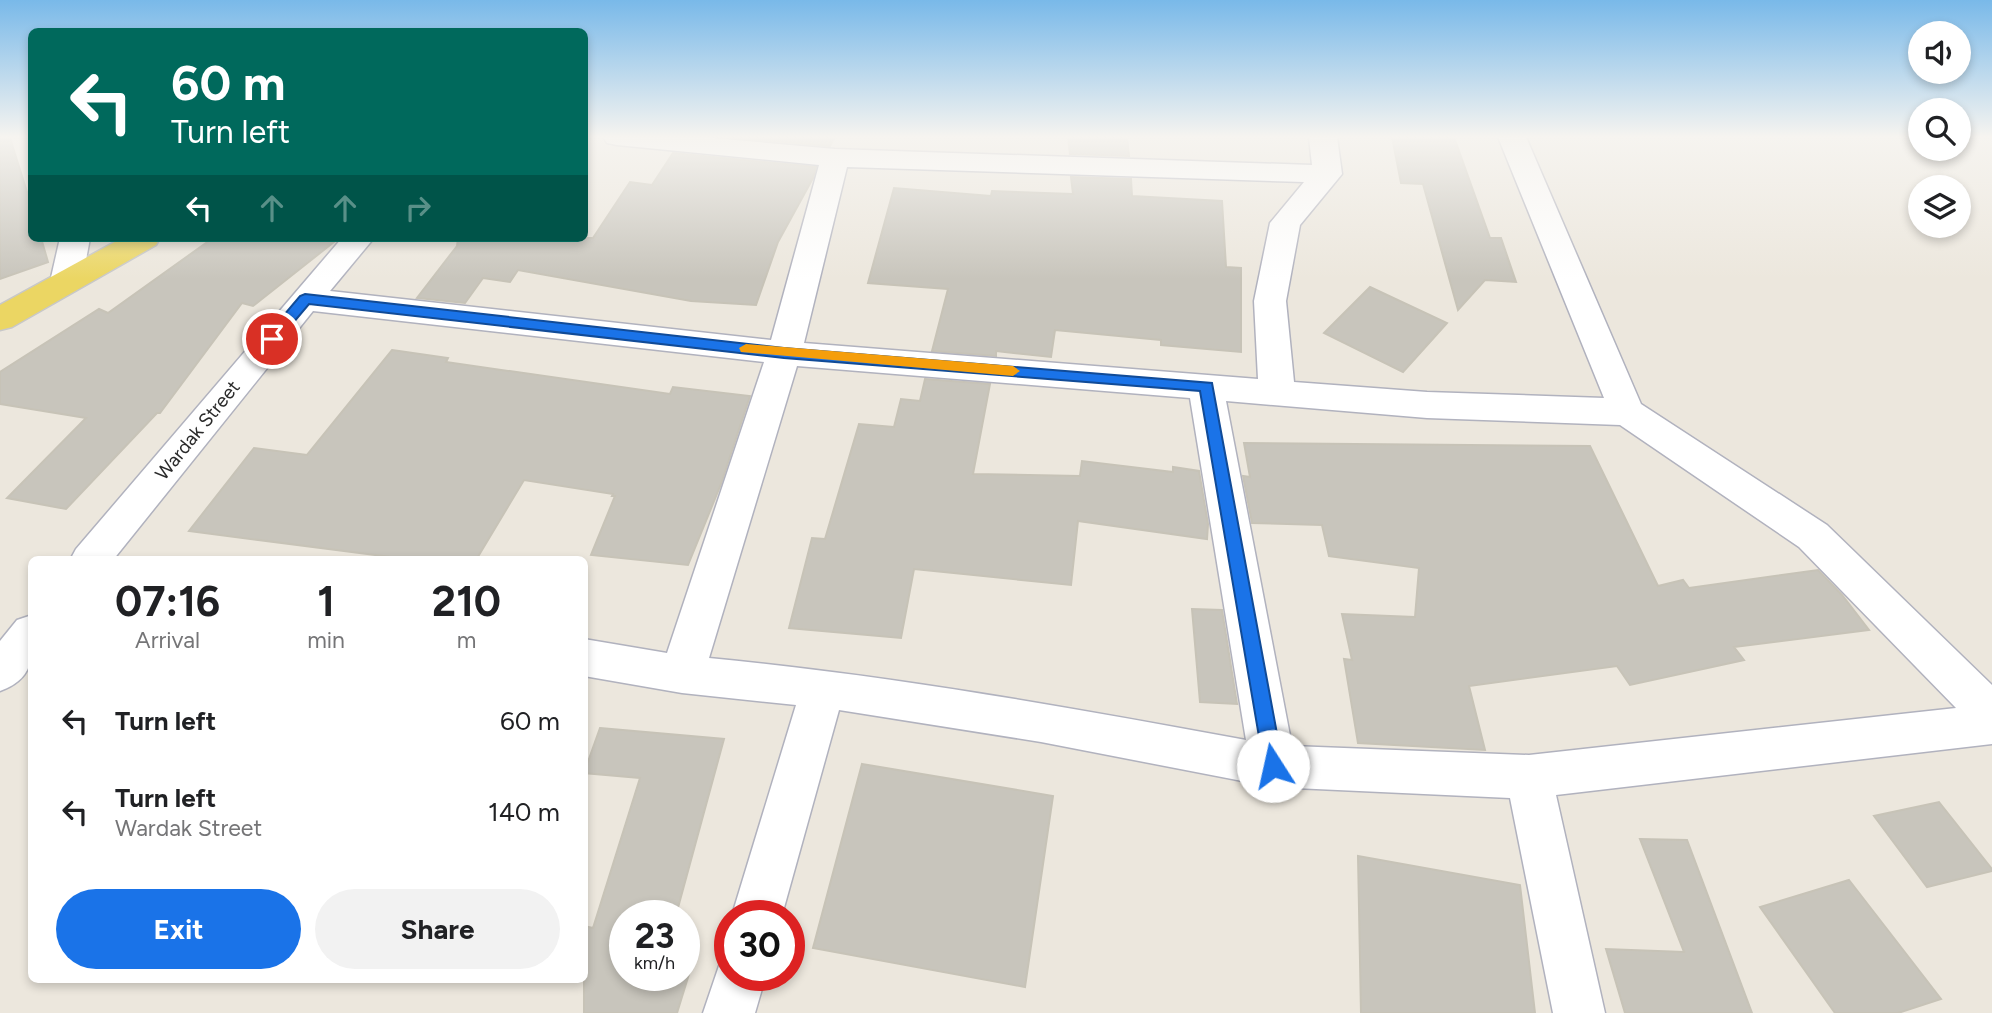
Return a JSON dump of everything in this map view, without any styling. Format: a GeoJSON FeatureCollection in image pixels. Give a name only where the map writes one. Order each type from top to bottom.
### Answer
{"type":"FeatureCollection","features":[{"type":"Feature","properties":{"kind":"main road"},"geometry":{"type":"LineString","coordinates":[[0,319],[138,242]]}},
{"type":"Feature","properties":{"kind":"street"},"geometry":{"type":"LineString","coordinates":[[682,674],[784,353],[828,184]]}},
{"type":"Feature","properties":{"kind":"street"},"geometry":{"type":"LineString","coordinates":[[1278,393],[1270,301],[1285,223],[1318,184]]}},
{"type":"Feature","properties":{"kind":"street"},"geometry":{"type":"LineString","coordinates":[[1532,184],[1627,412]]}},
{"type":"Feature","properties":{"kind":"street"},"geometry":{"type":"LineString","coordinates":[[66,282],[74,242]]}},
{"type":"Feature","properties":{"kind":"street","name":"Wardak Street"},"geometry":{"type":"LineString","coordinates":[[93,556],[305,299],[355,242]]}},
{"type":"Feature","properties":{"kind":"street"},"geometry":{"type":"LineString","coordinates":[[305,299],[784,353],[1427,405],[1627,412],[1814,536],[1992,713]]}},
{"type":"Feature","properties":{"kind":"street"},"geometry":{"type":"LineString","coordinates":[[1206,386],[1273,766]]}},
{"type":"Feature","properties":{"kind":"street"},"geometry":{"type":"LineString","coordinates":[[0,672],[28,638]]}},
{"type":"Feature","properties":{"kind":"street"},"geometry":{"type":"LineString","coordinates":[[588,658],[682,674],[823,688],[1041,722],[1273,766],[1528,777],[1992,724]]}},
{"type":"Feature","properties":{"kind":"street"},"geometry":{"type":"LineString","coordinates":[[761,900],[823,688]]}},
{"type":"Feature","properties":{"kind":"street"},"geometry":{"type":"LineString","coordinates":[[1528,777],[1579,1013]]}},
{"type":"Feature","properties":{"kind":"street"},"geometry":{"type":"LineString","coordinates":[[729,1013],[735,991]]}},
{"type":"Feature","properties":{"kind":"building"},"geometry":{"type":"Polygon","coordinates":[[[0,184],[25,184],[28,195],[28,242],[42,242],[48,262],[0,279],[0,184]]]}},
{"type":"Feature","properties":{"kind":"building"},"geometry":{"type":"Polygon","coordinates":[[[628,184],[810,184],[778,242],[756,305],[691,301],[518,270],[510,282],[483,278],[465,303],[417,298],[458,242],[588,242],[588,238],[593,238],[628,184]]]}},
{"type":"Feature","properties":{"kind":"building"},"geometry":{"type":"Polygon","coordinates":[[[1072,184],[1131,184],[1132,196],[1222,201],[1226,267],[1241,268],[1241,352],[1161,345],[1161,340],[1055,330],[1051,357],[996,351],[996,356],[932,351],[948,289],[868,283],[894,188],[991,196],[992,191],[1073,194],[1072,184]]]}},
{"type":"Feature","properties":{"kind":"building"},"geometry":{"type":"Polygon","coordinates":[[[1423,184],[1471,184],[1490,238],[1501,238],[1516,282],[1485,280],[1458,310],[1423,184]]]}},
{"type":"Feature","properties":{"kind":"building"},"geometry":{"type":"Polygon","coordinates":[[[207,242],[334,242],[253,306],[242,303],[160,413],[157,413],[66,509],[7,498],[86,418],[0,404],[0,372],[99,309],[108,313],[207,242]]]}},
{"type":"Feature","properties":{"kind":"building"},"geometry":{"type":"Polygon","coordinates":[[[1370,287],[1447,323],[1403,372],[1324,333],[1370,287]]]}},
{"type":"Feature","properties":{"kind":"building"},"geometry":{"type":"Polygon","coordinates":[[[392,350],[448,358],[446,362],[670,394],[673,387],[750,396],[721,484],[688,565],[591,555],[615,496],[524,480],[478,556],[383,556],[189,531],[254,448],[307,455],[392,350]]]}},
{"type":"Feature","properties":{"kind":"building"},"geometry":{"type":"Polygon","coordinates":[[[925,379],[990,384],[973,474],[1080,476],[1082,461],[1173,472],[1173,467],[1199,471],[1208,524],[1207,539],[1078,521],[1071,585],[914,569],[901,638],[789,628],[812,538],[825,539],[859,424],[894,427],[901,399],[920,401],[925,379]]]}},
{"type":"Feature","properties":{"kind":"building"},"geometry":{"type":"Polygon","coordinates":[[[1244,443],[1590,446],[1658,586],[1683,580],[1689,588],[1818,570],[1869,630],[1734,647],[1744,660],[1630,685],[1617,666],[1469,686],[1485,750],[1358,743],[1344,659],[1352,660],[1342,614],[1415,617],[1419,568],[1329,556],[1322,525],[1252,523],[1243,476],[1250,477],[1244,443]]]}},
{"type":"Feature","properties":{"kind":"building"},"geometry":{"type":"Polygon","coordinates":[[[1192,609],[1222,610],[1237,704],[1200,702],[1192,609]]]}},
{"type":"Feature","properties":{"kind":"building"},"geometry":{"type":"Polygon","coordinates":[[[600,728],[724,739],[680,900],[609,900],[609,991],[684,991],[677,1013],[584,1013],[584,983],[588,983],[588,927],[593,928],[640,778],[588,773],[588,762],[600,728]]]}},
{"type":"Feature","properties":{"kind":"building"},"geometry":{"type":"Polygon","coordinates":[[[862,764],[1053,796],[1025,987],[813,948],[862,764]]]}},
{"type":"Feature","properties":{"kind":"building"},"geometry":{"type":"Polygon","coordinates":[[[1939,802],[1992,871],[1927,887],[1874,816],[1939,802]]]}},
{"type":"Feature","properties":{"kind":"building"},"geometry":{"type":"Polygon","coordinates":[[[1640,839],[1687,840],[1752,1013],[1625,1013],[1606,949],[1684,952],[1640,839]]]}},
{"type":"Feature","properties":{"kind":"building"},"geometry":{"type":"Polygon","coordinates":[[[1358,856],[1520,885],[1535,1013],[1361,1013],[1358,856]]]}},
{"type":"Feature","properties":{"kind":"building"},"geometry":{"type":"Polygon","coordinates":[[[1849,880],[1941,999],[1898,1013],[1835,1013],[1760,907],[1849,880]]]}},
{"type":"Feature","properties":{"kind":"slow traffic"},"geometry":{"type":"LineString","coordinates":[[746,348],[1013,371]]}},
{"type":"Feature","properties":{"kind":"route"},"geometry":{"type":"LineString","coordinates":[[272,339],[305,299],[784,353],[1206,386],[1273,766]]}}]}
